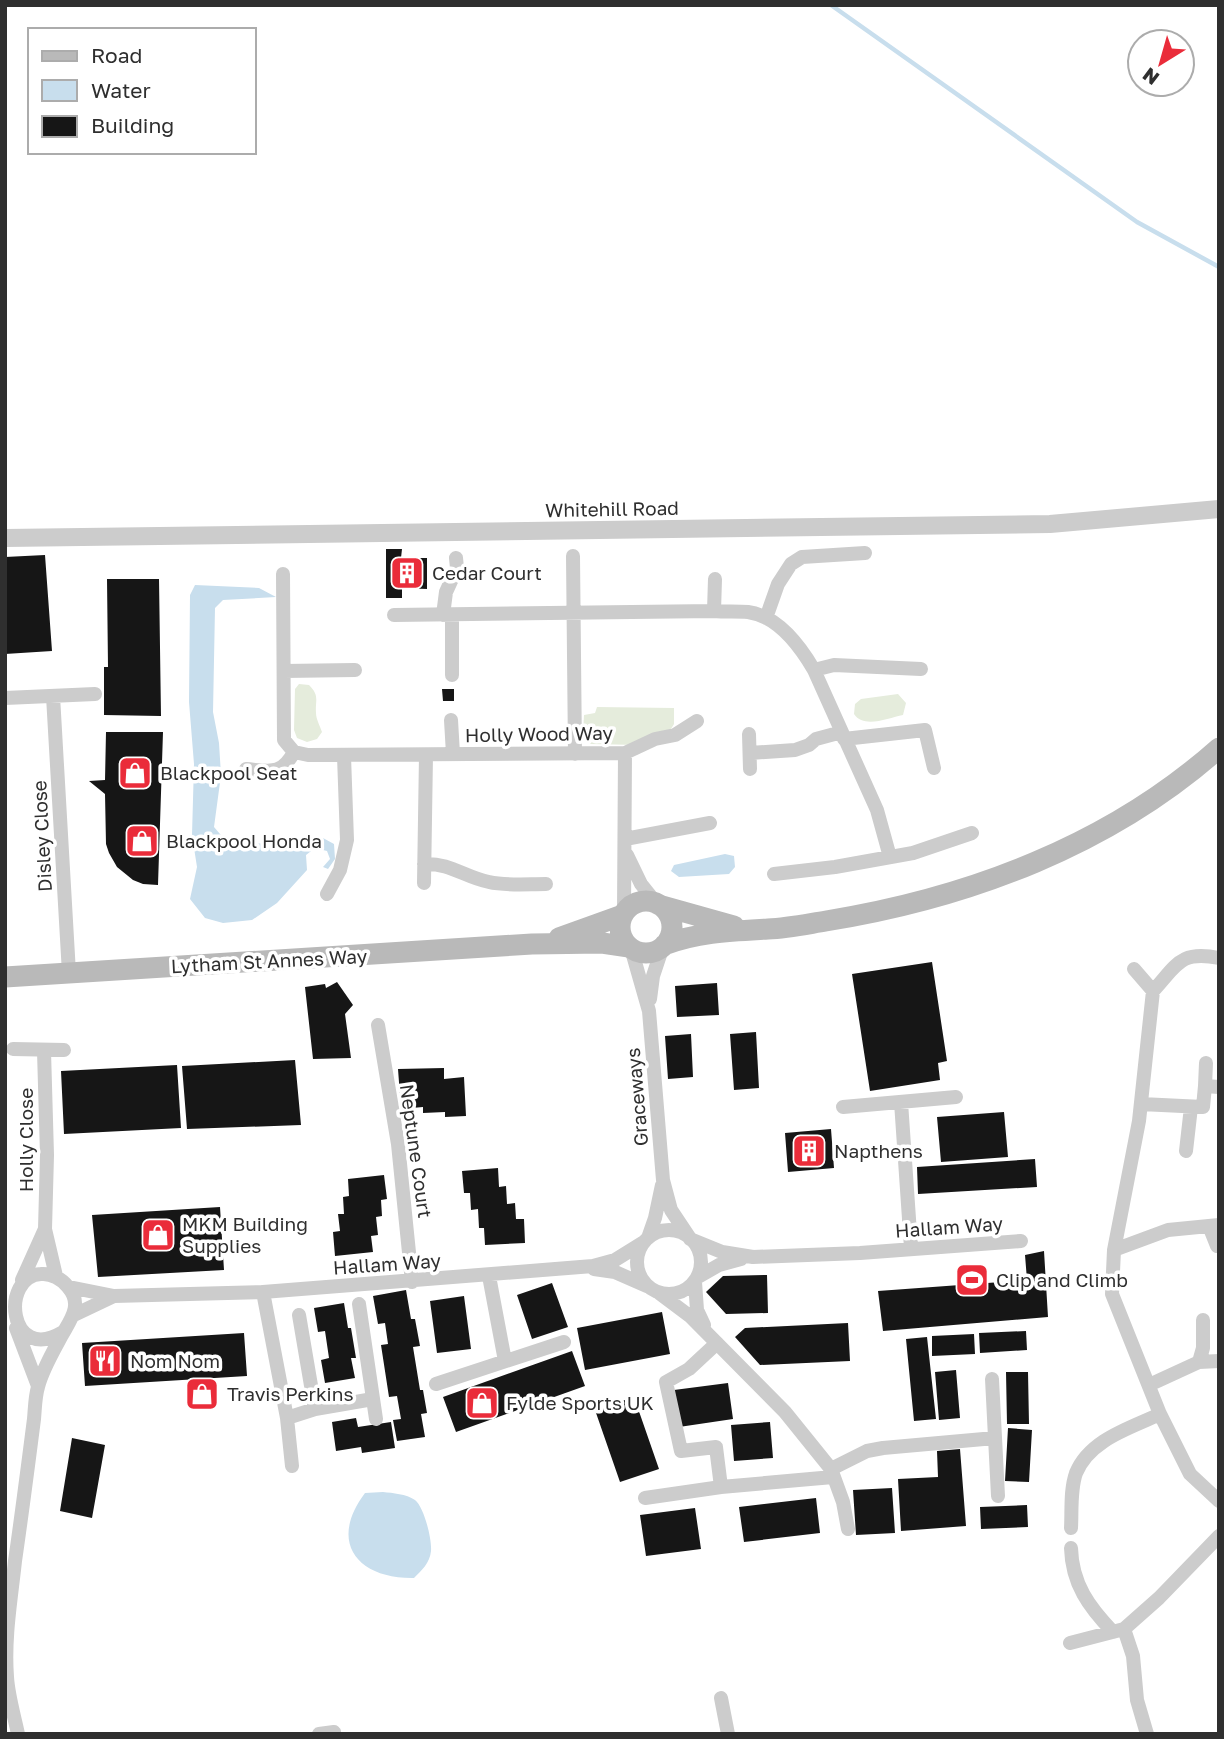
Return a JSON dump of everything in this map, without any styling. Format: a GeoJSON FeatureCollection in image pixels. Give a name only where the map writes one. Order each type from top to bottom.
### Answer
{"type":"FeatureCollection","features":[{"type":"Feature","properties":{"kind":"main road"},"geometry":{"type":"LineString","coordinates":[[754,930],[648,901],[637,902],[623,914],[620,931],[630,948],[648,953],[698,935],[784,928],[862,916],[930,899],[1049,858],[1116,822],[1159,794],[1219,748]]}},
{"type":"Feature","properties":{"kind":"main road"},"geometry":{"type":"LineString","coordinates":[[658,904],[667,912],[671,925],[669,938],[664,946]]}},
{"type":"Feature","properties":{"kind":"main road","name":"Lytham St Annes Way"},"geometry":{"type":"LineString","coordinates":[[532,944],[569,935],[623,914]]}},
{"type":"Feature","properties":{"kind":"main road","name":"Lytham St Annes Way"},"geometry":{"type":"LineString","coordinates":[[5,976],[532,944],[602,943],[630,948]]}},
{"type":"Feature","properties":{"kind":"street","name":"Whitehill Road"},"geometry":{"type":"LineString","coordinates":[[5,538],[1050,524],[1219,509]]}},
{"type":"Feature","properties":{"kind":"street"},"geometry":{"type":"LineString","coordinates":[[766,618],[778,584],[791,564],[802,556],[865,553]]}},
{"type":"Feature","properties":{"kind":"street"},"geometry":{"type":"LineString","coordinates":[[573,556],[575,754]]}},
{"type":"Feature","properties":{"kind":"street"},"geometry":{"type":"LineString","coordinates":[[452,675],[446,592],[457,568],[456,558]]}},
{"type":"Feature","properties":{"kind":"street"},"geometry":{"type":"LineString","coordinates":[[246,769],[276,770],[288,763],[294,752],[284,740],[283,574]]}},
{"type":"Feature","properties":{"kind":"street"},"geometry":{"type":"LineString","coordinates":[[714,611],[715,579]]}},
{"type":"Feature","properties":{"kind":"street"},"geometry":{"type":"LineString","coordinates":[[394,615],[714,611],[750,612],[766,618],[790,636],[814,670],[877,810],[890,857]]}},
{"type":"Feature","properties":{"kind":"street"},"geometry":{"type":"LineString","coordinates":[[814,670],[834,665],[921,669]]}},
{"type":"Feature","properties":{"kind":"street"},"geometry":{"type":"LineString","coordinates":[[284,671],[355,670]]}},
{"type":"Feature","properties":{"kind":"street"},"geometry":{"type":"LineString","coordinates":[[5,698],[94,694]]}},
{"type":"Feature","properties":{"kind":"street","name":"Disley Close"},"geometry":{"type":"LineString","coordinates":[[53,696],[69,973]]}},
{"type":"Feature","properties":{"kind":"street","name":"Holly Wood Way"},"geometry":{"type":"LineString","coordinates":[[451,720],[453,754]]}},
{"type":"Feature","properties":{"kind":"street","name":"Holly Wood Way"},"geometry":{"type":"LineString","coordinates":[[294,752],[344,756],[625,753],[655,739],[675,735],[697,721]]}},
{"type":"Feature","properties":{"kind":"street"},"geometry":{"type":"LineString","coordinates":[[750,753],[795,750],[817,739],[925,730],[934,768]]}},
{"type":"Feature","properties":{"kind":"street"},"geometry":{"type":"LineString","coordinates":[[749,734],[750,769]]}},
{"type":"Feature","properties":{"kind":"street","name":"Holly Wood Way"},"geometry":{"type":"LineString","coordinates":[[623,914],[626,843],[625,753]]}},
{"type":"Feature","properties":{"kind":"street"},"geometry":{"type":"LineString","coordinates":[[424,883],[426,755]]}},
{"type":"Feature","properties":{"kind":"street"},"geometry":{"type":"LineString","coordinates":[[327,894],[341,870],[347,839],[344,756]]}},
{"type":"Feature","properties":{"kind":"street"},"geometry":{"type":"LineString","coordinates":[[626,843],[710,823]]}},
{"type":"Feature","properties":{"kind":"street"},"geometry":{"type":"LineString","coordinates":[[774,874],[835,867],[913,853],[972,833]]}},
{"type":"Feature","properties":{"kind":"street","name":"Holly Wood Way"},"geometry":{"type":"LineString","coordinates":[[626,843],[635,874],[658,904]]}},
{"type":"Feature","properties":{"kind":"street"},"geometry":{"type":"LineString","coordinates":[[424,864],[439,863],[490,883],[546,884]]}},
{"type":"Feature","properties":{"kind":"street","name":"Graceways"},"geometry":{"type":"LineString","coordinates":[[664,946],[653,976],[649,1011],[663,1180],[671,1210],[689,1238]]}},
{"type":"Feature","properties":{"kind":"street","name":"Graceways"},"geometry":{"type":"LineString","coordinates":[[630,948],[649,1011]]}},
{"type":"Feature","properties":{"kind":"street"},"geometry":{"type":"LineString","coordinates":[[1219,958],[1200,954],[1181,960],[1153,991],[1141,1104],[1114,1250],[1112,1294],[1160,1414],[1190,1474],[1219,1501]]}},
{"type":"Feature","properties":{"kind":"street"},"geometry":{"type":"LineString","coordinates":[[1134,969],[1153,991]]}},
{"type":"Feature","properties":{"kind":"street","name":"Neptune Court"},"geometry":{"type":"LineString","coordinates":[[378,1025],[398,1144],[412,1282]]}},
{"type":"Feature","properties":{"kind":"street"},"geometry":{"type":"LineString","coordinates":[[13,1049],[64,1050]]}},
{"type":"Feature","properties":{"kind":"street","name":"Holly Close"},"geometry":{"type":"LineString","coordinates":[[44,1051],[47,1155],[45,1229],[56,1276]]}},
{"type":"Feature","properties":{"kind":"street"},"geometry":{"type":"LineString","coordinates":[[1141,1104],[1203,1107],[1212,1086],[1206,1063]]}},
{"type":"Feature","properties":{"kind":"street"},"geometry":{"type":"LineString","coordinates":[[843,1107],[956,1097]]}},
{"type":"Feature","properties":{"kind":"street"},"geometry":{"type":"LineString","coordinates":[[901,1102],[911,1248]]}},
{"type":"Feature","properties":{"kind":"street"},"geometry":{"type":"LineString","coordinates":[[1186,1151],[1191,1107]]}},
{"type":"Feature","properties":{"kind":"street","name":"Graceways"},"geometry":{"type":"LineString","coordinates":[[646,1240],[655,1218],[663,1180]]}},
{"type":"Feature","properties":{"kind":"street"},"geometry":{"type":"LineString","coordinates":[[1114,1250],[1168,1230],[1214,1225],[1217,1246]]}},
{"type":"Feature","properties":{"kind":"street","name":"Holly Close"},"geometry":{"type":"LineString","coordinates":[[14,1287],[45,1229]]}},
{"type":"Feature","properties":{"kind":"street"},"geometry":{"type":"LineString","coordinates":[[696,1279],[678,1293],[653,1289],[642,1280],[637,1265],[640,1249],[646,1240],[664,1231],[681,1233],[696,1245],[701,1261],[696,1279],[697,1310],[703,1323],[717,1343],[785,1412],[832,1473],[843,1502],[848,1530]]}},
{"type":"Feature","properties":{"kind":"street","name":"Hallam Way"},"geometry":{"type":"LineString","coordinates":[[689,1238],[722,1252],[753,1257]]}},
{"type":"Feature","properties":{"kind":"street","name":"Hallam Way"},"geometry":{"type":"LineString","coordinates":[[69,1287],[114,1296],[263,1292],[489,1276],[578,1268],[615,1259],[646,1240]]}},
{"type":"Feature","properties":{"kind":"street","name":"Hallam Way"},"geometry":{"type":"LineString","coordinates":[[696,1279],[719,1265],[753,1257],[1021,1241]]}},
{"type":"Feature","properties":{"kind":"street","name":"Hallam Way"},"geometry":{"type":"LineString","coordinates":[[578,1268],[615,1272],[653,1289],[684,1311],[717,1343]]}},
{"type":"Feature","properties":{"kind":"street"},"geometry":{"type":"LineString","coordinates":[[18,1734],[6,1677],[8,1621],[38,1386],[63,1332],[74,1315],[74,1298],[69,1287],[56,1276],[45,1273],[33,1274],[14,1287],[8,1307],[10,1321],[38,1386]]}},
{"type":"Feature","properties":{"kind":"street"},"geometry":{"type":"LineString","coordinates":[[489,1276],[505,1362]]}},
{"type":"Feature","properties":{"kind":"street"},"geometry":{"type":"LineString","coordinates":[[263,1292],[287,1418],[292,1466]]}},
{"type":"Feature","properties":{"kind":"street","name":"Hallam Way"},"geometry":{"type":"LineString","coordinates":[[74,1315],[114,1296]]}},
{"type":"Feature","properties":{"kind":"street"},"geometry":{"type":"LineString","coordinates":[[359,1304],[376,1419]]}},
{"type":"Feature","properties":{"kind":"street"},"geometry":{"type":"LineString","coordinates":[[299,1315],[315,1409]]}},
{"type":"Feature","properties":{"kind":"street"},"geometry":{"type":"LineString","coordinates":[[1199,1362],[1203,1348],[1203,1320]]}},
{"type":"Feature","properties":{"kind":"street"},"geometry":{"type":"LineString","coordinates":[[10,1321],[22,1334],[33,1339],[53,1338],[63,1332]]}},
{"type":"Feature","properties":{"kind":"street"},"geometry":{"type":"LineString","coordinates":[[436,1384],[564,1342]]}},
{"type":"Feature","properties":{"kind":"street"},"geometry":{"type":"LineString","coordinates":[[717,1343],[688,1369],[666,1382],[681,1451],[716,1447],[721,1488]]}},
{"type":"Feature","properties":{"kind":"street"},"geometry":{"type":"LineString","coordinates":[[1149,1385],[1199,1362],[1219,1361]]}},
{"type":"Feature","properties":{"kind":"street"},"geometry":{"type":"LineString","coordinates":[[992,1379],[998,1496]]}},
{"type":"Feature","properties":{"kind":"street"},"geometry":{"type":"LineString","coordinates":[[287,1418],[315,1409],[373,1399]]}},
{"type":"Feature","properties":{"kind":"street"},"geometry":{"type":"LineString","coordinates":[[1071,1528],[1073,1486],[1077,1472],[1087,1457],[1099,1443],[1160,1414]]}},
{"type":"Feature","properties":{"kind":"street"},"geometry":{"type":"LineString","coordinates":[[645,1498],[832,1473],[867,1451],[889,1447],[995,1438]]}},
{"type":"Feature","properties":{"kind":"street"},"geometry":{"type":"LineString","coordinates":[[1070,1643],[1119,1630],[1159,1598],[1219,1536]]}},
{"type":"Feature","properties":{"kind":"street"},"geometry":{"type":"LineString","coordinates":[[1071,1548],[1076,1581],[1083,1596],[1092,1610],[1119,1630],[1132,1656],[1137,1700],[1147,1734]]}},
{"type":"Feature","properties":{"kind":"street"},"geometry":{"type":"LineString","coordinates":[[720,1698],[728,1734]]}},
{"type":"Feature","properties":{"kind":"green space"},"geometry":{"type":"Polygon","coordinates":[[[299,684],[309,685],[315,692],[316,715],[322,732],[317,739],[307,742],[297,738],[294,730],[295,689],[299,684]]]}},
{"type":"Feature","properties":{"kind":"green space"},"geometry":{"type":"Polygon","coordinates":[[[898,694],[906,703],[903,715],[870,722],[854,714],[855,704],[861,699],[898,694]]]}},
{"type":"Feature","properties":{"kind":"green space"},"geometry":{"type":"Polygon","coordinates":[[[597,707],[674,708],[674,724],[671,729],[637,745],[591,744],[583,736],[584,715],[595,713],[597,707]]]}},
{"type":"Feature","properties":{"kind":"water"},"geometry":{"type":"Polygon","coordinates":[[[195,585],[259,588],[276,597],[223,600],[215,608],[213,712],[221,775],[214,827],[226,841],[241,845],[323,838],[334,844],[335,859],[328,869],[323,867],[330,859],[327,851],[315,848],[306,855],[307,870],[277,903],[252,920],[223,923],[205,918],[190,899],[197,867],[192,835],[194,764],[189,702],[190,595],[195,585]]]}},
{"type":"Feature","properties":{"kind":"water"},"geometry":{"type":"Polygon","coordinates":[[[725,854],[734,856],[735,867],[729,874],[679,877],[671,871],[674,865],[725,854]]]}},
{"type":"Feature","properties":{"kind":"water"},"geometry":{"type":"Polygon","coordinates":[[[365,1493],[404,1495],[415,1500],[424,1516],[431,1551],[427,1563],[414,1578],[394,1577],[377,1572],[354,1554],[349,1542],[349,1527],[354,1511],[365,1493]]]}},
{"type":"Feature","properties":{"kind":"building","name":"Cedar Court"},"geometry":{"type":"Polygon","coordinates":[[[386,549],[402,549],[401,558],[427,558],[427,589],[402,588],[402,598],[386,598],[386,549]]]}},
{"type":"Feature","properties":{"kind":"building"},"geometry":{"type":"Polygon","coordinates":[[[45,555],[52,651],[5,654],[5,557],[45,555]]]}},
{"type":"Feature","properties":{"kind":"building"},"geometry":{"type":"Polygon","coordinates":[[[107,579],[159,579],[161,716],[104,715],[104,667],[108,667],[107,579]]]}},
{"type":"Feature","properties":{"kind":"building"},"geometry":{"type":"Polygon","coordinates":[[[442,689],[454,689],[454,701],[443,701],[442,689]]]}},
{"type":"Feature","properties":{"kind":"building"},"geometry":{"type":"Polygon","coordinates":[[[106,732],[163,732],[158,885],[133,880],[117,867],[109,853],[106,844],[105,794],[89,781],[105,780],[106,732]]]}},
{"type":"Feature","properties":{"kind":"building"},"geometry":{"type":"Polygon","coordinates":[[[932,962],[947,1061],[938,1063],[940,1080],[870,1091],[852,974],[932,962]]]}},
{"type":"Feature","properties":{"kind":"building"},"geometry":{"type":"Polygon","coordinates":[[[337,982],[353,1005],[345,1014],[351,1058],[313,1059],[305,987],[325,984],[326,988],[337,982]]]}},
{"type":"Feature","properties":{"kind":"building"},"geometry":{"type":"Polygon","coordinates":[[[717,983],[719,1015],[677,1017],[675,986],[717,983]]]}},
{"type":"Feature","properties":{"kind":"building"},"geometry":{"type":"Polygon","coordinates":[[[756,1032],[759,1088],[734,1090],[730,1034],[756,1032]]]}},
{"type":"Feature","properties":{"kind":"building"},"geometry":{"type":"Polygon","coordinates":[[[691,1034],[693,1077],[668,1079],[665,1036],[691,1034]]]}},
{"type":"Feature","properties":{"kind":"building"},"geometry":{"type":"Polygon","coordinates":[[[295,1060],[301,1125],[187,1129],[182,1066],[295,1060]]]}},
{"type":"Feature","properties":{"kind":"building"},"geometry":{"type":"Polygon","coordinates":[[[177,1065],[181,1128],[64,1134],[61,1071],[177,1065]]]}},
{"type":"Feature","properties":{"kind":"building"},"geometry":{"type":"Polygon","coordinates":[[[444,1068],[444,1079],[464,1077],[466,1116],[445,1117],[445,1112],[423,1113],[423,1107],[401,1109],[398,1069],[444,1068]]]}},
{"type":"Feature","properties":{"kind":"building"},"geometry":{"type":"Polygon","coordinates":[[[1004,1112],[1008,1157],[941,1162],[937,1117],[1004,1112]]]}},
{"type":"Feature","properties":{"kind":"building","name":"Napthens"},"geometry":{"type":"Polygon","coordinates":[[[831,1129],[834,1168],[788,1172],[785,1133],[831,1129]]]}},
{"type":"Feature","properties":{"kind":"building"},"geometry":{"type":"Polygon","coordinates":[[[1035,1159],[1037,1187],[918,1194],[917,1167],[1035,1159]]]}},
{"type":"Feature","properties":{"kind":"building"},"geometry":{"type":"Polygon","coordinates":[[[498,1168],[499,1187],[506,1186],[507,1204],[515,1203],[516,1219],[524,1219],[525,1243],[485,1245],[484,1228],[479,1228],[478,1209],[471,1210],[470,1193],[464,1193],[462,1171],[498,1168]]]}},
{"type":"Feature","properties":{"kind":"building"},"geometry":{"type":"Polygon","coordinates":[[[384,1175],[387,1199],[381,1200],[382,1216],[376,1217],[378,1235],[371,1236],[373,1252],[335,1256],[333,1232],[340,1231],[338,1214],[344,1214],[343,1197],[349,1196],[348,1179],[384,1175]]]}},
{"type":"Feature","properties":{"kind":"building","name":"MKM Building Supplies"},"geometry":{"type":"Polygon","coordinates":[[[220,1207],[224,1270],[98,1277],[92,1215],[220,1207]]]}},
{"type":"Feature","properties":{"kind":"building"},"geometry":{"type":"Polygon","coordinates":[[[1044,1251],[1048,1317],[883,1331],[878,1291],[1027,1280],[1025,1255],[1044,1251]]]}},
{"type":"Feature","properties":{"kind":"building"},"geometry":{"type":"Polygon","coordinates":[[[767,1275],[768,1313],[726,1314],[706,1292],[723,1276],[767,1275]]]}},
{"type":"Feature","properties":{"kind":"building"},"geometry":{"type":"Polygon","coordinates":[[[552,1283],[568,1327],[532,1339],[517,1295],[552,1283]]]}},
{"type":"Feature","properties":{"kind":"building"},"geometry":{"type":"Polygon","coordinates":[[[406,1290],[411,1319],[415,1319],[420,1346],[413,1347],[427,1413],[421,1414],[425,1437],[397,1441],[393,1420],[401,1419],[397,1396],[389,1397],[381,1345],[388,1344],[385,1323],[378,1324],[373,1296],[406,1290]]]}},
{"type":"Feature","properties":{"kind":"building"},"geometry":{"type":"Polygon","coordinates":[[[464,1296],[471,1349],[437,1353],[430,1301],[464,1296]]]}},
{"type":"Feature","properties":{"kind":"building"},"geometry":{"type":"Polygon","coordinates":[[[344,1303],[356,1358],[351,1358],[355,1378],[325,1383],[321,1360],[329,1358],[325,1331],[318,1332],[314,1308],[344,1303]]]}},
{"type":"Feature","properties":{"kind":"building"},"geometry":{"type":"Polygon","coordinates":[[[662,1312],[670,1354],[585,1370],[577,1328],[662,1312]]]}},
{"type":"Feature","properties":{"kind":"building"},"geometry":{"type":"Polygon","coordinates":[[[848,1323],[850,1361],[760,1365],[735,1337],[745,1328],[848,1323]]]}},
{"type":"Feature","properties":{"kind":"building"},"geometry":{"type":"Polygon","coordinates":[[[1026,1331],[1027,1350],[980,1353],[979,1333],[1026,1331]]]}},
{"type":"Feature","properties":{"kind":"building"},"geometry":{"type":"Polygon","coordinates":[[[244,1333],[247,1376],[85,1386],[82,1343],[244,1333]]]}},
{"type":"Feature","properties":{"kind":"building"},"geometry":{"type":"Polygon","coordinates":[[[974,1334],[975,1354],[932,1356],[932,1336],[974,1334]]]}},
{"type":"Feature","properties":{"kind":"building"},"geometry":{"type":"Polygon","coordinates":[[[927,1337],[936,1419],[914,1421],[906,1339],[927,1337]]]}},
{"type":"Feature","properties":{"kind":"building"},"geometry":{"type":"Polygon","coordinates":[[[572,1351],[585,1386],[456,1432],[443,1397],[572,1351]]]}},
{"type":"Feature","properties":{"kind":"building"},"geometry":{"type":"Polygon","coordinates":[[[956,1370],[960,1418],[939,1420],[935,1372],[956,1370]]]}},
{"type":"Feature","properties":{"kind":"building"},"geometry":{"type":"Polygon","coordinates":[[[1006,1372],[1028,1372],[1029,1424],[1007,1424],[1006,1372]]]}},
{"type":"Feature","properties":{"kind":"building"},"geometry":{"type":"Polygon","coordinates":[[[728,1383],[733,1419],[679,1427],[674,1390],[728,1383]]]}},
{"type":"Feature","properties":{"kind":"building"},"geometry":{"type":"Polygon","coordinates":[[[634,1397],[659,1469],[620,1482],[595,1410],[634,1397]]]}},
{"type":"Feature","properties":{"kind":"building"},"geometry":{"type":"Polygon","coordinates":[[[356,1418],[358,1427],[391,1422],[395,1448],[362,1453],[361,1447],[336,1451],[332,1422],[356,1418]]]}},
{"type":"Feature","properties":{"kind":"building"},"geometry":{"type":"Polygon","coordinates":[[[770,1422],[773,1458],[734,1461],[731,1425],[770,1422]]]}},
{"type":"Feature","properties":{"kind":"building"},"geometry":{"type":"Polygon","coordinates":[[[1008,1428],[1032,1430],[1029,1482],[1005,1481],[1008,1428]]]}},
{"type":"Feature","properties":{"kind":"building"},"geometry":{"type":"Polygon","coordinates":[[[72,1438],[105,1445],[92,1518],[60,1511],[72,1438]]]}},
{"type":"Feature","properties":{"kind":"building"},"geometry":{"type":"Polygon","coordinates":[[[960,1449],[966,1526],[901,1531],[898,1479],[938,1477],[937,1451],[960,1449]]]}},
{"type":"Feature","properties":{"kind":"building"},"geometry":{"type":"Polygon","coordinates":[[[892,1488],[895,1533],[856,1535],[853,1490],[892,1488]]]}},
{"type":"Feature","properties":{"kind":"building"},"geometry":{"type":"Polygon","coordinates":[[[816,1498],[820,1533],[744,1542],[739,1507],[816,1498]]]}},
{"type":"Feature","properties":{"kind":"building"},"geometry":{"type":"Polygon","coordinates":[[[1027,1505],[1028,1527],[981,1529],[980,1507],[1027,1505]]]}},
{"type":"Feature","properties":{"kind":"building"},"geometry":{"type":"Polygon","coordinates":[[[695,1508],[701,1549],[646,1556],[640,1515],[695,1508]]]}},
{"type":"Feature","properties":{"kind":"waterway"},"geometry":{"type":"LineString","coordinates":[[831,5],[1137,222],[1219,267]]}},
{"type":"Feature","properties":{"kind":"place","name":"Cedar Court"},"geometry":{"type":"Point","coordinates":[407,573]}},
{"type":"Feature","properties":{"kind":"place","name":"Blackpool Seat"},"geometry":{"type":"Point","coordinates":[135,773]}},
{"type":"Feature","properties":{"kind":"place","name":"Blackpool Honda"},"geometry":{"type":"Point","coordinates":[142,841]}},
{"type":"Feature","properties":{"kind":"place","name":"Napthens"},"geometry":{"type":"Point","coordinates":[809,1151]}},
{"type":"Feature","properties":{"kind":"place","name":"MKM Building Supplies"},"geometry":{"type":"Point","coordinates":[158,1235]}},
{"type":"Feature","properties":{"kind":"place","name":"Clip and Climb"},"geometry":{"type":"Point","coordinates":[972,1280]}},
{"type":"Feature","properties":{"kind":"place","name":"Nom Nom"},"geometry":{"type":"Point","coordinates":[105,1361]}},
{"type":"Feature","properties":{"kind":"place","name":"Travis Perkins"},"geometry":{"type":"Point","coordinates":[202,1394]}},
{"type":"Feature","properties":{"kind":"place","name":"Fylde Sports UK"},"geometry":{"type":"Point","coordinates":[482,1403]}}]}
